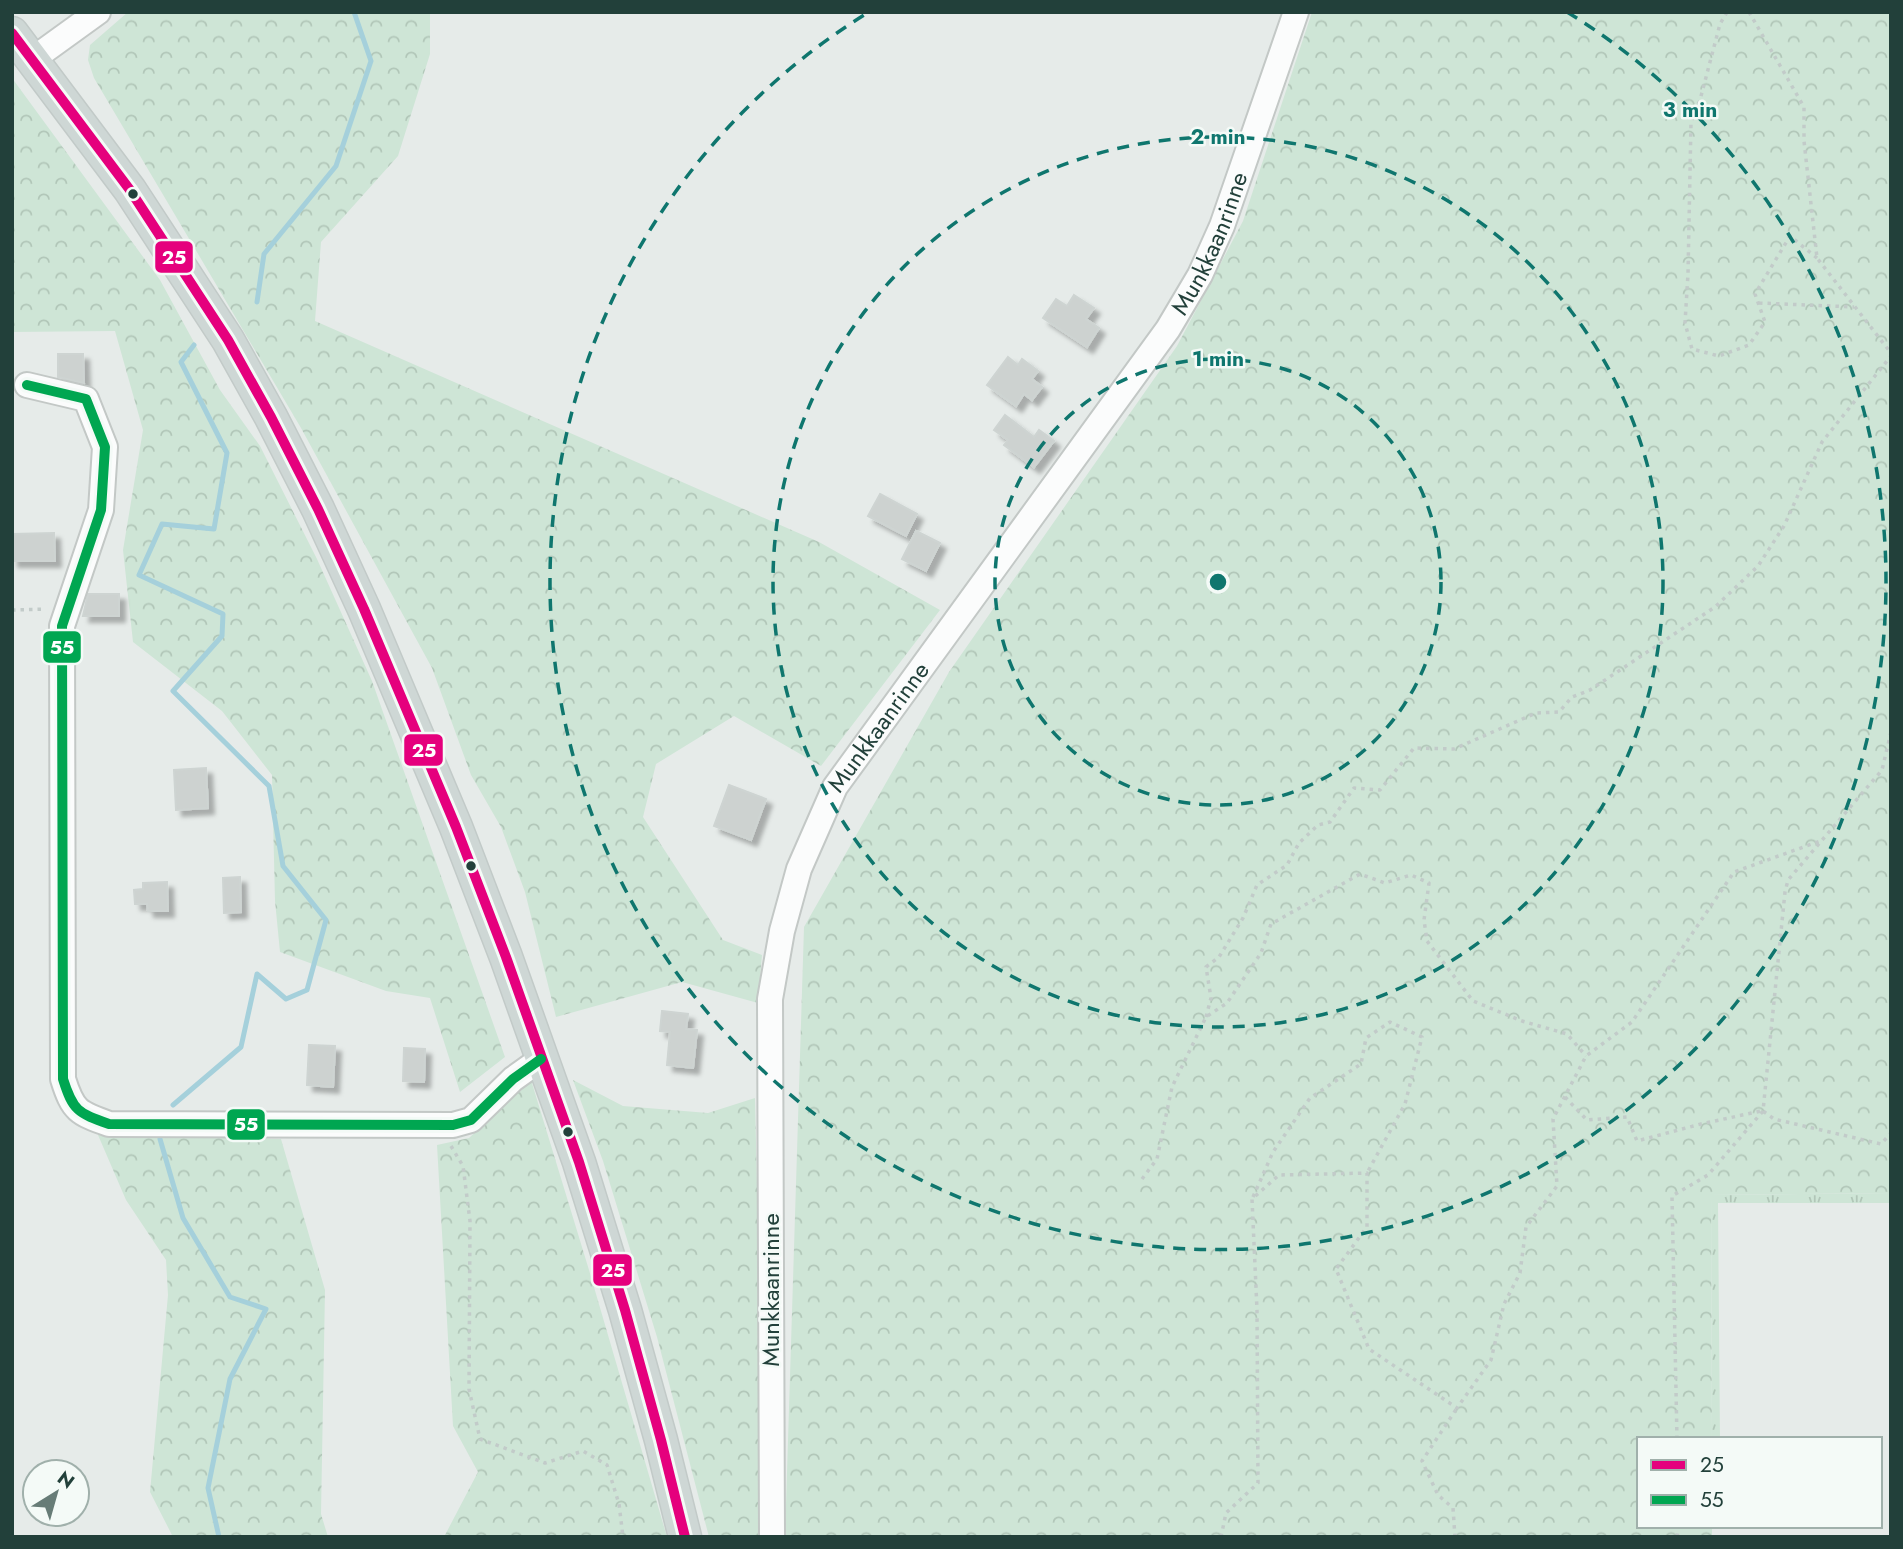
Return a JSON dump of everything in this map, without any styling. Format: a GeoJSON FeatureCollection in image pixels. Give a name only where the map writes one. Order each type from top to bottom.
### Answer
{"type":"FeatureCollection","features":[{"type":"Feature","properties":{"kind":"main road"},"geometry":{"type":"LineString","coordinates":[[12,33],[130,190],[228,340],[271,417],[365,609],[456,827],[506,957],[579,1162],[625,1310],[685,1537]]}},
{"type":"Feature","properties":{"kind":"street"},"geometry":{"type":"LineString","coordinates":[[33,59],[98,12]]}},
{"type":"Feature","properties":{"kind":"street","name":"Munkkaanrinne"},"geometry":{"type":"LineString","coordinates":[[772,1537],[770,999],[782,931],[799,869],[835,787],[1168,329],[1200,275],[1222,226],[1296,12]]}},
{"type":"Feature","properties":{"kind":"street"},"geometry":{"type":"LineString","coordinates":[[27,385],[86,398],[105,447],[101,510],[62,626],[63,1079],[69,1099],[80,1113],[109,1124],[453,1125],[471,1120],[513,1079],[541,1059]]}},
{"type":"Feature","properties":{"kind":"path"},"geometry":{"type":"LineString","coordinates":[[1142,1179],[1157,1159],[1172,1087],[1206,1017],[1211,998],[1206,967],[1219,957],[1237,928],[1257,885],[1287,865],[1299,843],[1318,825],[1330,821],[1354,788],[1380,789],[1414,748],[1454,749],[1536,713],[1559,712],[1572,696],[1590,690],[1715,607],[1758,566],[1784,526],[1822,442],[1891,354],[1817,258],[1790,236],[1755,294],[1765,322],[1749,345],[1719,356],[1692,349],[1685,323],[1690,122],[1700,100],[1720,24],[1727,12]]}},
{"type":"Feature","properties":{"kind":"path"},"geometry":{"type":"LineString","coordinates":[[1749,12],[1804,107],[1804,141],[1817,258]]}},
{"type":"Feature","properties":{"kind":"path"},"geometry":{"type":"LineString","coordinates":[[1758,303],[1854,307]]}},
{"type":"Feature","properties":{"kind":"path"},"geometry":{"type":"LineString","coordinates":[[12,610],[47,609],[62,626]]}},
{"type":"Feature","properties":{"kind":"path"},"geometry":{"type":"LineString","coordinates":[[1677,1437],[1672,1196],[1708,1175],[1763,1111],[1788,880],[1882,770],[1891,732]]}},
{"type":"Feature","properties":{"kind":"path"},"geometry":{"type":"LineString","coordinates":[[1455,1537],[1453,1508],[1438,1495],[1422,1461],[1491,1360],[1504,1304],[1520,1273],[1526,1227],[1557,1186],[1553,1119],[1586,1056],[1632,1022],[1734,872],[1823,840]]}},
{"type":"Feature","properties":{"kind":"path"},"geometry":{"type":"LineString","coordinates":[[1206,1017],[1227,1003],[1261,953],[1271,924],[1360,873],[1385,883],[1411,875],[1429,883],[1424,920],[1427,941],[1473,1001],[1522,1021],[1567,1034],[1586,1056]]}},
{"type":"Feature","properties":{"kind":"path"},"geometry":{"type":"LineString","coordinates":[[1222,1537],[1226,1513],[1258,1483],[1252,1199],[1273,1153],[1310,1098],[1361,1063],[1366,1038],[1390,1022],[1422,1037],[1405,1104],[1367,1173],[1367,1227],[1336,1269],[1369,1349],[1457,1408]]}},
{"type":"Feature","properties":{"kind":"path"},"geometry":{"type":"LineString","coordinates":[[1565,1097],[1587,1120],[1627,1117],[1637,1141],[1763,1111],[1774,1119],[1881,1144],[1891,1133]]}},
{"type":"Feature","properties":{"kind":"path"},"geometry":{"type":"LineString","coordinates":[[438,1125],[463,1166],[470,1221],[469,1390],[480,1439],[545,1463],[583,1451],[607,1465],[619,1504],[623,1537]]}},
{"type":"Feature","properties":{"kind":"path"},"geometry":{"type":"LineString","coordinates":[[1252,1199],[1279,1175],[1367,1173]]}},
{"type":"Feature","properties":{"kind":"green space"},"geometry":{"type":"Polygon","coordinates":[[[128,12],[430,12],[430,54],[398,156],[321,242],[315,321],[819,542],[940,610],[821,766],[734,716],[656,764],[643,817],[723,940],[762,955],[758,1003],[682,982],[556,1017],[525,892],[501,827],[471,775],[432,668],[301,428],[94,78],[88,60],[90,45],[128,12]]]}},
{"type":"Feature","properties":{"kind":"green space"},"geometry":{"type":"Polygon","coordinates":[[[1312,12],[1891,12],[1891,1193],[1711,1195],[1712,1437],[1637,1437],[1637,1528],[1712,1528],[1712,1537],[785,1537],[804,927],[949,672],[1177,346],[1243,221],[1312,12]]]}},
{"type":"Feature","properties":{"kind":"green space"},"geometry":{"type":"Polygon","coordinates":[[[12,78],[160,280],[220,390],[260,446],[317,559],[372,681],[505,1057],[460,1092],[430,998],[386,991],[280,952],[275,901],[272,775],[222,711],[133,642],[123,550],[143,430],[115,331],[12,332],[12,78]]]}},
{"type":"Feature","properties":{"kind":"green space"},"geometry":{"type":"Polygon","coordinates":[[[531,1080],[667,1537],[444,1537],[478,1472],[453,1426],[437,1145],[469,1138],[531,1080]]]}},
{"type":"Feature","properties":{"kind":"green space"},"geometry":{"type":"Polygon","coordinates":[[[573,1080],[623,1106],[708,1113],[755,1098],[765,1537],[709,1537],[657,1337],[603,1161],[573,1080]]]}},
{"type":"Feature","properties":{"kind":"green space"},"geometry":{"type":"Polygon","coordinates":[[[98,1135],[281,1139],[325,1290],[321,1514],[328,1537],[173,1537],[150,1492],[168,1295],[166,1260],[126,1200],[98,1135]]]}},
{"type":"Feature","properties":{"kind":"green space"},"geometry":{"type":"Polygon","coordinates":[[[1891,1193],[1891,1203],[1718,1203],[1720,1437],[1712,1437],[1711,1195],[1891,1193]]]}},
{"type":"Feature","properties":{"kind":"building"},"geometry":{"type":"Polygon","coordinates":[[[1074,295],[1094,308],[1086,319],[1099,328],[1087,347],[1043,318],[1056,299],[1067,306],[1074,295]]]}},
{"type":"Feature","properties":{"kind":"building"},"geometry":{"type":"Polygon","coordinates":[[[58,354],[83,354],[84,383],[58,377],[58,354]]]}},
{"type":"Feature","properties":{"kind":"building"},"geometry":{"type":"Polygon","coordinates":[[[1008,357],[1018,365],[1022,359],[1038,371],[1032,379],[1042,387],[1032,400],[1024,394],[1016,406],[987,385],[1008,357]]]}},
{"type":"Feature","properties":{"kind":"building"},"geometry":{"type":"Polygon","coordinates":[[[1005,415],[1034,437],[1039,430],[1054,441],[1034,467],[1004,445],[1008,440],[994,430],[1005,415]]]}},
{"type":"Feature","properties":{"kind":"building"},"geometry":{"type":"Polygon","coordinates":[[[880,494],[917,514],[906,536],[868,516],[880,494]]]}},
{"type":"Feature","properties":{"kind":"building"},"geometry":{"type":"Polygon","coordinates":[[[916,531],[940,543],[926,571],[902,559],[916,531]]]}},
{"type":"Feature","properties":{"kind":"building"},"geometry":{"type":"Polygon","coordinates":[[[54,533],[55,561],[12,561],[12,534],[54,533]]]}},
{"type":"Feature","properties":{"kind":"building"},"geometry":{"type":"Polygon","coordinates":[[[88,594],[119,594],[119,616],[83,616],[88,594]]]}},
{"type":"Feature","properties":{"kind":"building"},"geometry":{"type":"Polygon","coordinates":[[[206,768],[208,808],[176,810],[174,770],[206,768]]]}},
{"type":"Feature","properties":{"kind":"building"},"geometry":{"type":"Polygon","coordinates":[[[729,785],[766,799],[751,840],[714,826],[729,785]]]}},
{"type":"Feature","properties":{"kind":"building"},"geometry":{"type":"Polygon","coordinates":[[[240,877],[241,912],[224,913],[223,878],[240,877]]]}},
{"type":"Feature","properties":{"kind":"building"},"geometry":{"type":"Polygon","coordinates":[[[167,882],[168,911],[148,911],[147,904],[135,904],[134,890],[143,889],[143,883],[167,882]]]}},
{"type":"Feature","properties":{"kind":"building"},"geometry":{"type":"Polygon","coordinates":[[[662,1011],[688,1014],[686,1029],[697,1030],[693,1068],[667,1065],[670,1032],[660,1031],[662,1011]]]}},
{"type":"Feature","properties":{"kind":"building"},"geometry":{"type":"Polygon","coordinates":[[[309,1045],[335,1046],[333,1087],[307,1085],[309,1045]]]}},
{"type":"Feature","properties":{"kind":"building"},"geometry":{"type":"Polygon","coordinates":[[[404,1048],[425,1049],[424,1082],[403,1081],[404,1048]]]}},
{"type":"Feature","properties":{"kind":"waterway"},"geometry":{"type":"LineString","coordinates":[[257,302],[264,254],[336,166],[371,61],[354,12]]}},
{"type":"Feature","properties":{"kind":"waterway"},"geometry":{"type":"LineString","coordinates":[[173,1105],[241,1047],[257,974],[286,999],[307,990],[326,920],[283,866],[269,786],[173,691],[222,636],[223,614],[139,575],[162,524],[214,529],[227,453],[181,362],[194,345]]}},
{"type":"Feature","properties":{"kind":"waterway"},"geometry":{"type":"LineString","coordinates":[[160,1139],[183,1218],[230,1297],[266,1309],[230,1379],[208,1488],[219,1537]]}},
{"type":"Feature","properties":{"kind":"transit line","name":"25"},"geometry":{"type":"LineString","coordinates":[[12,33],[130,190],[228,340],[318,509],[364,609],[456,827],[506,957],[579,1162],[625,1310],[685,1537]]}},
{"type":"Feature","properties":{"kind":"transit line","name":"55"},"geometry":{"type":"LineString","coordinates":[[27,385],[86,399],[105,447],[101,510],[62,626],[63,1079],[74,1104],[83,1113],[109,1124],[453,1125],[471,1120],[513,1079],[541,1059]]}}]}
